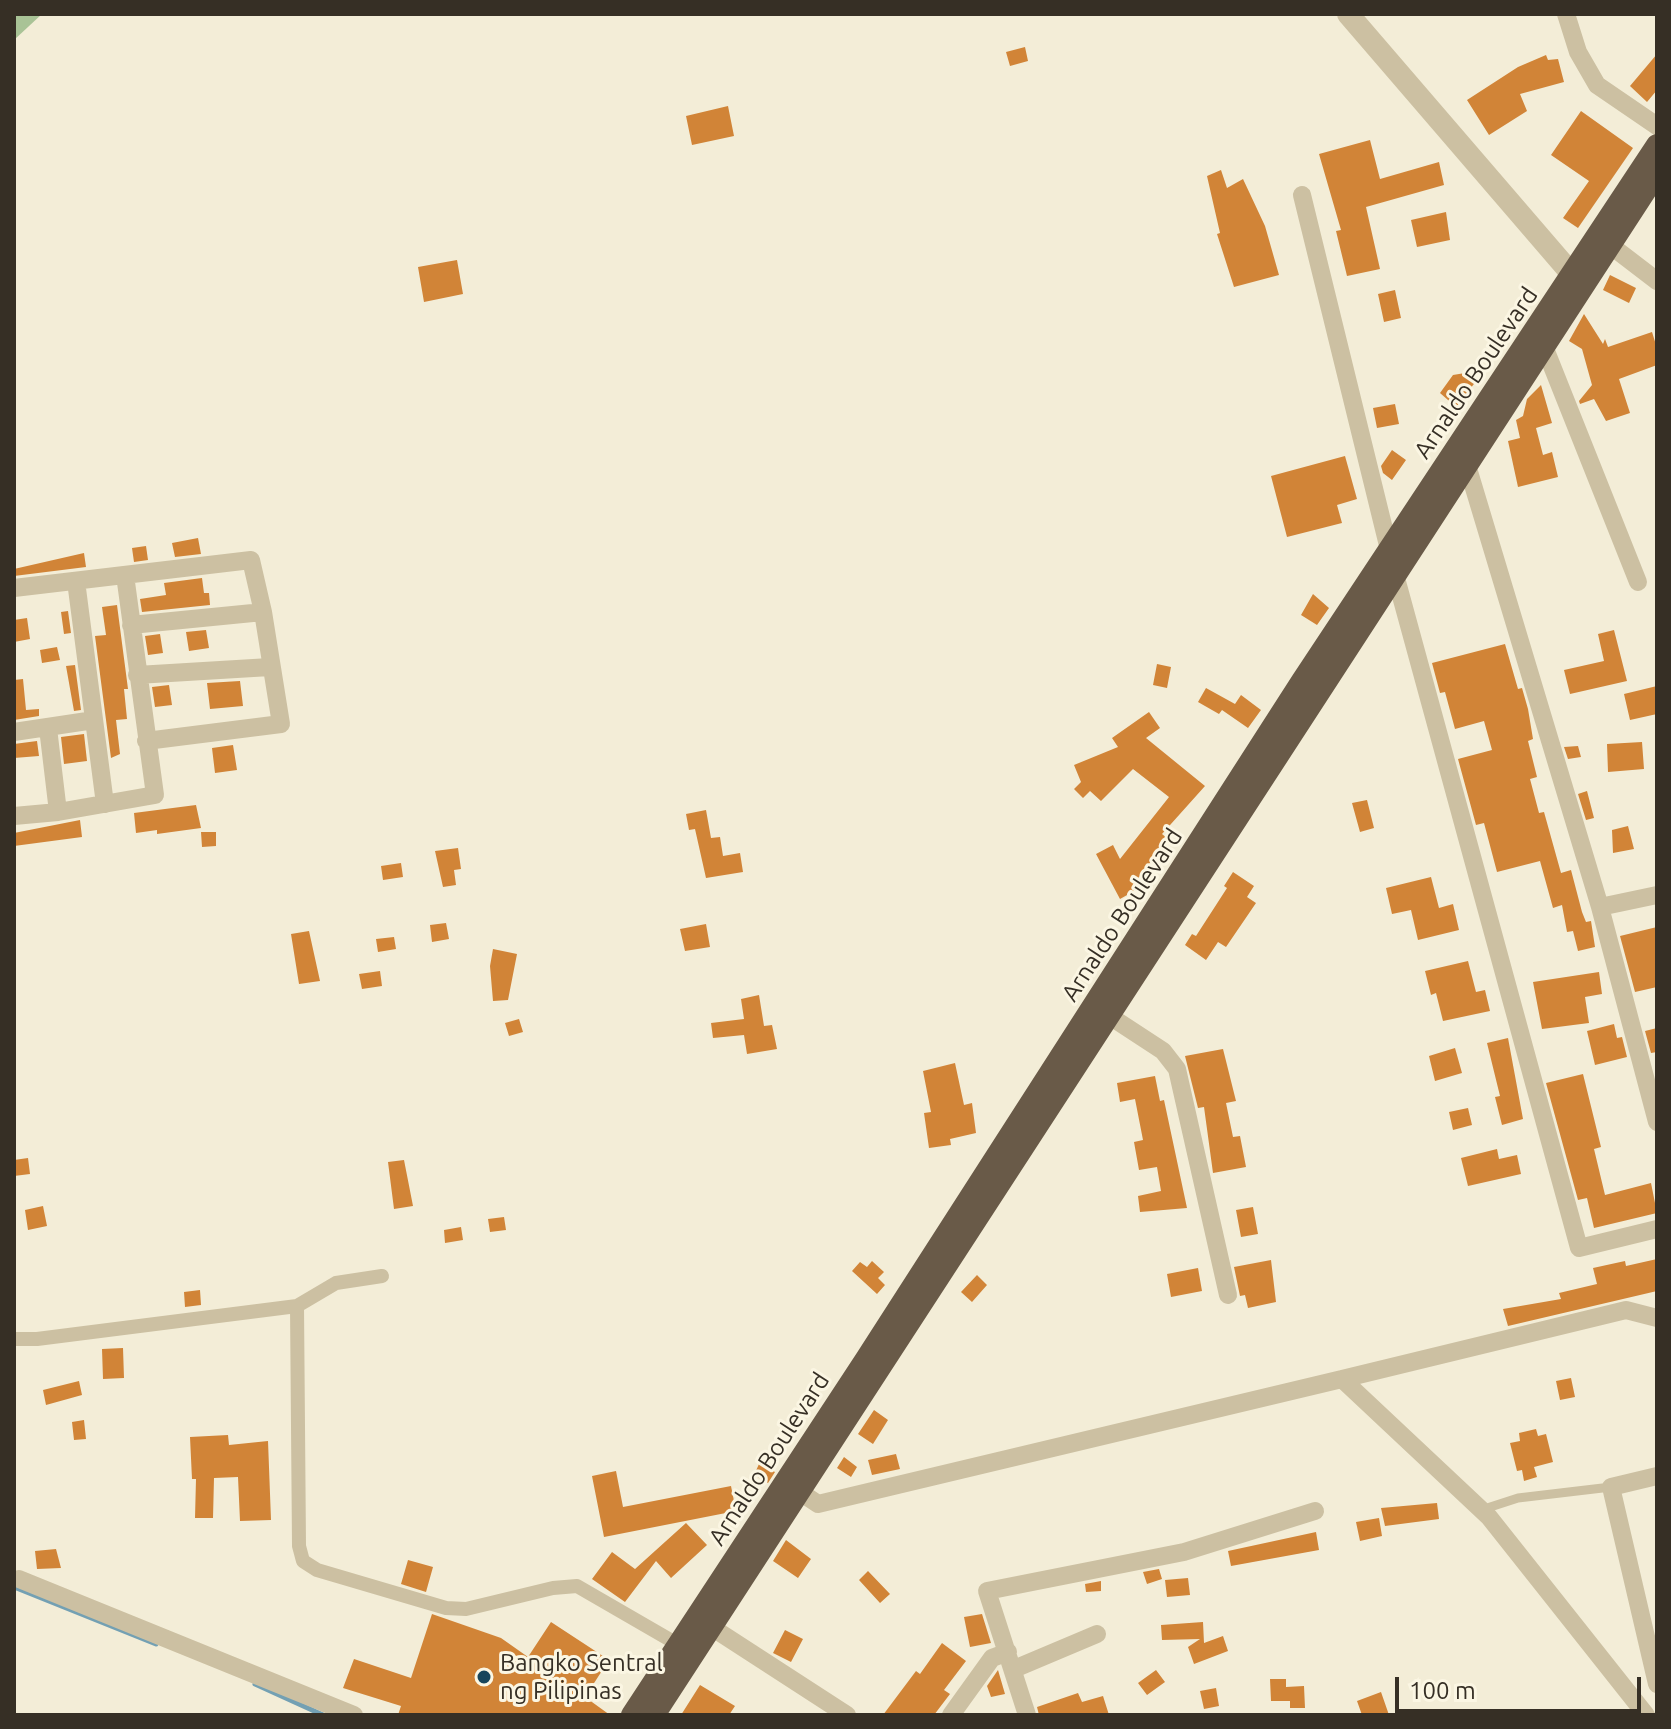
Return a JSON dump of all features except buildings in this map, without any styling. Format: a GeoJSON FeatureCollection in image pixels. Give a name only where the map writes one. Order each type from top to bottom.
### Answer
{"type":"FeatureCollection","features":[{"type":"Feature","properties":{"kind":"highway","name":"Arnaldo Boulevard"},"geometry":{"type":"LineString","coordinates":[[1309,687],[1396,578],[1467,465],[1486,420],[1577,281],[1657,145]]}},
{"type":"Feature","properties":{"kind":"highway","name":"Arnaldo Boulevard"},"geometry":{"type":"LineString","coordinates":[[654,1715],[704,1622],[1221,826],[1309,687],[1389,551],[1544,346],[1577,281],[1610,245],[1657,173]]}},
{"type":"Feature","properties":{"kind":"highway","name":"Arnaldo Boulevard"},"geometry":{"type":"LineString","coordinates":[[1046,1092],[1108,1015],[1135,959]]}},
{"type":"Feature","properties":{"kind":"highway","name":"Arnaldo Boulevard"},"geometry":{"type":"LineString","coordinates":[[632,1715],[679,1645],[704,1622]]}},
{"type":"Feature","properties":{"kind":"street"},"geometry":{"type":"LineString","coordinates":[[1348,14],[1577,281]]}},
{"type":"Feature","properties":{"kind":"street"},"geometry":{"type":"LineString","coordinates":[[1566,14],[1578,52],[1597,85],[1657,126]]}},
{"type":"Feature","properties":{"kind":"street"},"geometry":{"type":"LineString","coordinates":[[1302,195],[1396,578],[1579,1248],[1657,1229]]}},
{"type":"Feature","properties":{"kind":"street"},"geometry":{"type":"LineString","coordinates":[[1610,245],[1657,281]]}},
{"type":"Feature","properties":{"kind":"street"},"geometry":{"type":"LineString","coordinates":[[1544,346],[1638,582]]}},
{"type":"Feature","properties":{"kind":"street"},"geometry":{"type":"LineString","coordinates":[[1467,465],[1600,907],[1657,1122]]}},
{"type":"Feature","properties":{"kind":"street"},"geometry":{"type":"LineString","coordinates":[[14,588],[251,560],[263,612],[281,724],[146,741]]}},
{"type":"Feature","properties":{"kind":"street"},"geometry":{"type":"LineString","coordinates":[[14,816],[58,812],[155,795],[125,575]]}},
{"type":"Feature","properties":{"kind":"street"},"geometry":{"type":"LineString","coordinates":[[76,581],[105,804]]}},
{"type":"Feature","properties":{"kind":"street"},"geometry":{"type":"LineString","coordinates":[[131,625],[263,612]]}},
{"type":"Feature","properties":{"kind":"street"},"geometry":{"type":"LineString","coordinates":[[137,675],[270,667]]}},
{"type":"Feature","properties":{"kind":"street"},"geometry":{"type":"LineString","coordinates":[[14,732],[94,720]]}},
{"type":"Feature","properties":{"kind":"street"},"geometry":{"type":"LineString","coordinates":[[48,728],[58,812]]}},
{"type":"Feature","properties":{"kind":"street"},"geometry":{"type":"LineString","coordinates":[[1600,907],[1657,895]]}},
{"type":"Feature","properties":{"kind":"street"},"geometry":{"type":"LineString","coordinates":[[1108,1015],[1163,1051],[1177,1069],[1228,1295]]}},
{"type":"Feature","properties":{"kind":"street"},"geometry":{"type":"LineString","coordinates":[[14,1339],[37,1339],[297,1306],[336,1283],[382,1276]]}},
{"type":"Feature","properties":{"kind":"street"},"geometry":{"type":"LineString","coordinates":[[297,1306],[299,1546],[303,1561],[317,1570],[446,1608],[466,1609],[553,1588],[577,1586],[679,1645]]}},
{"type":"Feature","properties":{"kind":"street"},"geometry":{"type":"LineString","coordinates":[[792,1486],[818,1504],[1626,1310],[1657,1318]]}},
{"type":"Feature","properties":{"kind":"street"},"geometry":{"type":"LineString","coordinates":[[1342,1379],[1481,1510],[1646,1715]]}},
{"type":"Feature","properties":{"kind":"street"},"geometry":{"type":"LineString","coordinates":[[1657,1476],[1611,1487],[1657,1684]]}},
{"type":"Feature","properties":{"kind":"street"},"geometry":{"type":"LineString","coordinates":[[1027,1715],[987,1591],[1184,1552],[1315,1511]]}},
{"type":"Feature","properties":{"kind":"street"},"geometry":{"type":"LineString","coordinates":[[19,1579],[354,1715]]}},
{"type":"Feature","properties":{"kind":"street"},"geometry":{"type":"LineString","coordinates":[[704,1622],[847,1715]]}},
{"type":"Feature","properties":{"kind":"street"},"geometry":{"type":"LineString","coordinates":[[951,1715],[992,1658],[1011,1660],[1097,1634]]}},
{"type":"Feature","properties":{"kind":"lane"},"geometry":{"type":"LineString","coordinates":[[1481,1510],[1518,1498],[1611,1487]]}},
{"type":"Feature","properties":{"kind":"green space"},"geometry":{"type":"Polygon","coordinates":[[[14,14],[42,14],[14,40],[14,14]]]}},
{"type":"Feature","properties":{"kind":"waterway"},"geometry":{"type":"LineString","coordinates":[[14,1587],[156,1644]]}},
{"type":"Feature","properties":{"kind":"waterway"},"geometry":{"type":"LineString","coordinates":[[255,1684],[323,1715]]}},
{"type":"Feature","properties":{"kind":"place","name":"Bangko Sentral ng Pilipinas"},"geometry":{"type":"Point","coordinates":[484,1677]}}]}
